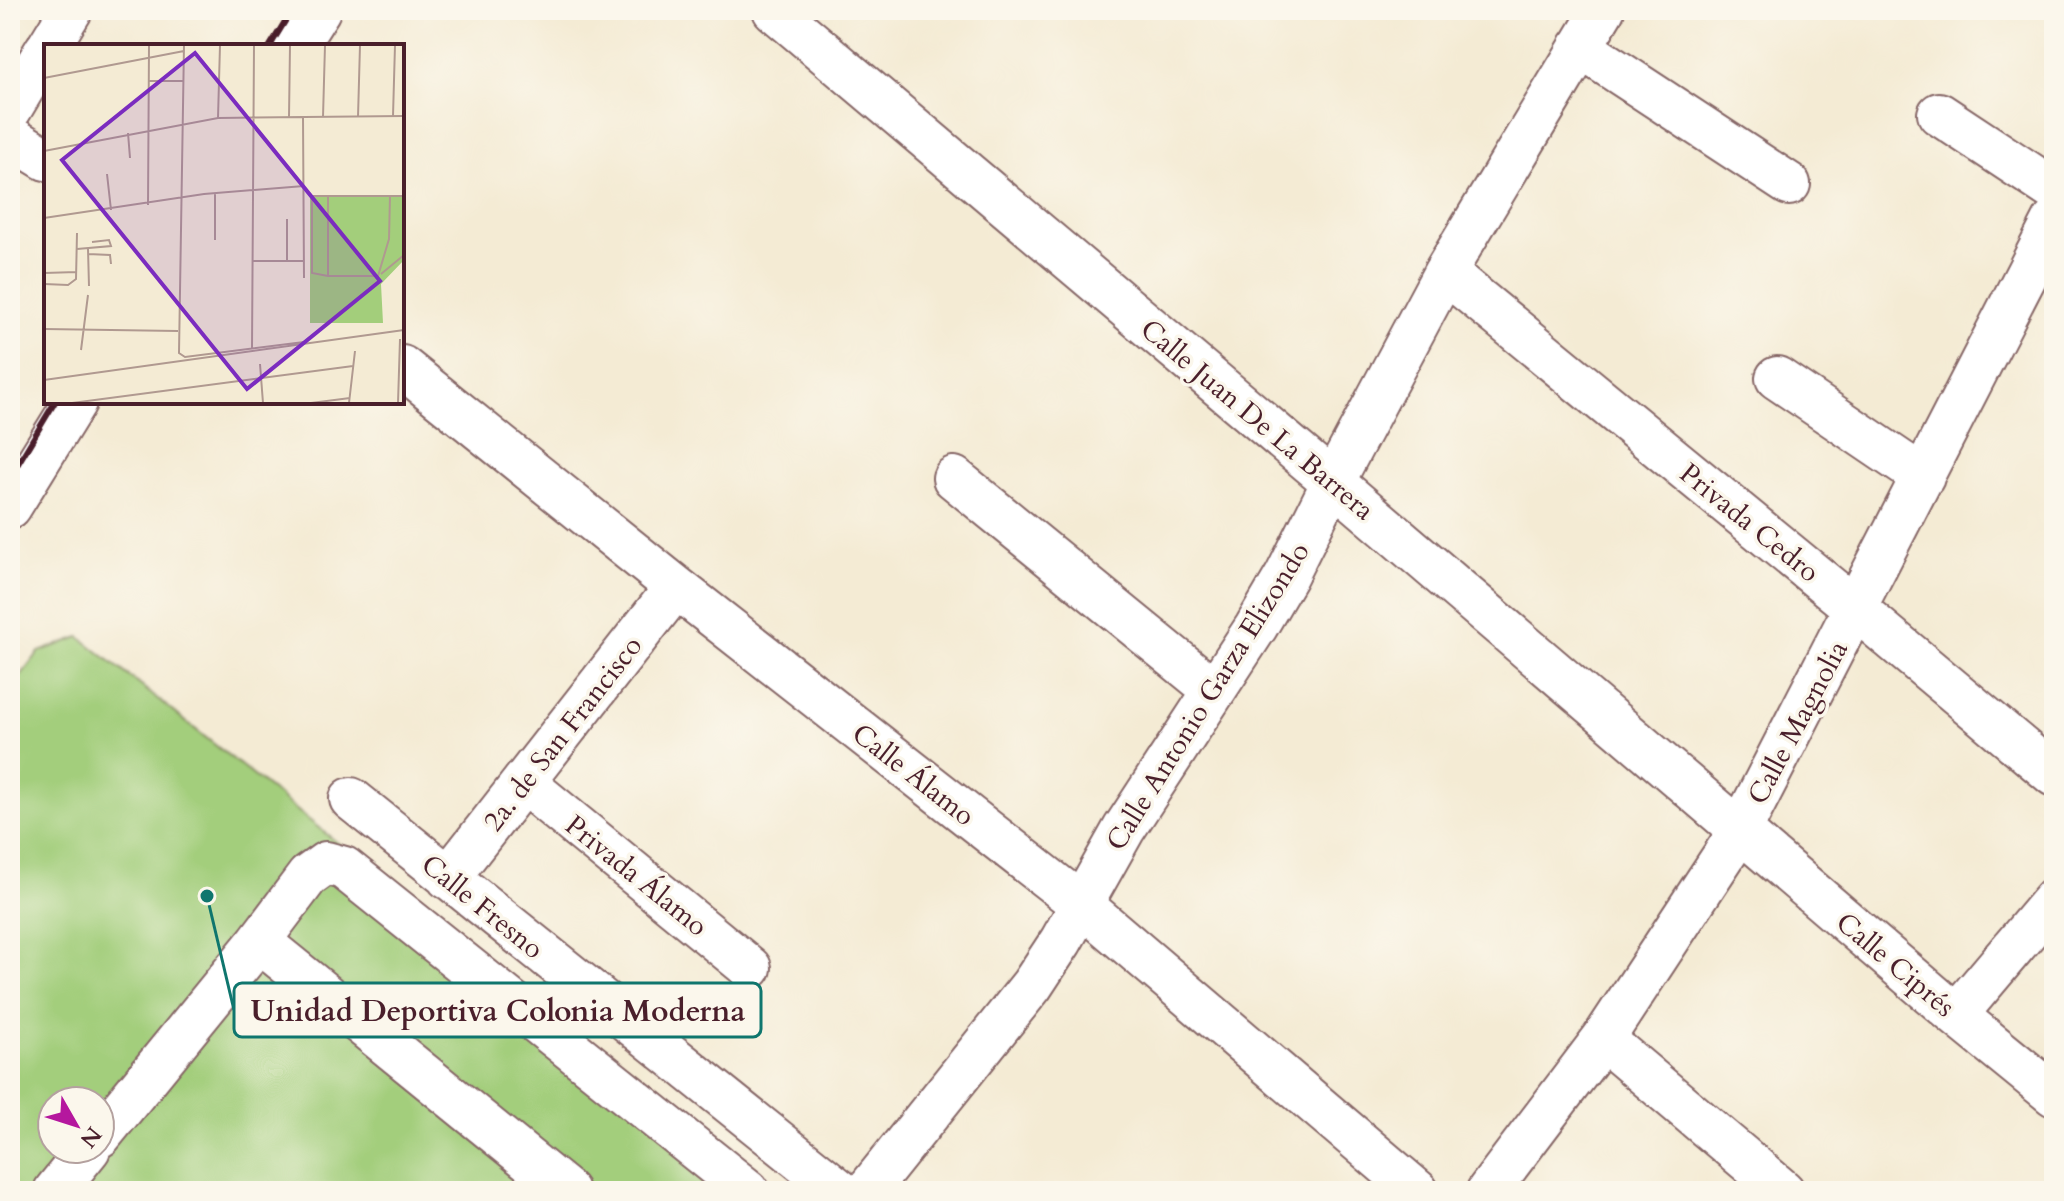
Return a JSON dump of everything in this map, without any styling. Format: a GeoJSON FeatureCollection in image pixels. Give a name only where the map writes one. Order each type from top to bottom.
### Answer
{"type":"FeatureCollection","features":[{"type":"Feature","properties":{"kind":"street"},"geometry":{"type":"LineString","coordinates":[[50,44],[71,10]]}},
{"type":"Feature","properties":{"kind":"street"},"geometry":{"type":"LineString","coordinates":[[297,44],[319,10]]}},
{"type":"Feature","properties":{"kind":"street","name":"Calle Juan De La Barrera"},"geometry":{"type":"LineString","coordinates":[[774,10],[1740,831]]}},
{"type":"Feature","properties":{"kind":"street","name":"Calle Antonio Garza Elizondo"},"geometry":{"type":"LineString","coordinates":[[867,1191],[1032,985],[1082,905],[1124,829],[1256,627],[1286,576],[1445,272],[1603,10]]}},
{"type":"Feature","properties":{"kind":"street"},"geometry":{"type":"LineString","coordinates":[[1580,47],[1789,184]]}},
{"type":"Feature","properties":{"kind":"street"},"geometry":{"type":"LineString","coordinates":[[10,110],[44,53]]}},
{"type":"Feature","properties":{"kind":"street"},"geometry":{"type":"LineString","coordinates":[[1939,114],[2054,190]]}},
{"type":"Feature","properties":{"kind":"street"},"geometry":{"type":"LineString","coordinates":[[10,137],[44,158]]}},
{"type":"Feature","properties":{"kind":"street","name":"Calle Magnolia"},"geometry":{"type":"LineString","coordinates":[[1488,1191],[1603,1039],[1740,831],[2054,221]]}},
{"type":"Feature","properties":{"kind":"street","name":"Privada Cedro"},"geometry":{"type":"LineString","coordinates":[[1445,272],[2054,775]]}},
{"type":"Feature","properties":{"kind":"street","name":"Calle Álamo"},"geometry":{"type":"LineString","coordinates":[[404,369],[676,587],[1082,905],[1417,1191]]}},
{"type":"Feature","properties":{"kind":"street"},"geometry":{"type":"LineString","coordinates":[[1777,378],[1923,477]]}},
{"type":"Feature","properties":{"kind":"street"},"geometry":{"type":"LineString","coordinates":[[10,507],[74,404]]}},
{"type":"Feature","properties":{"kind":"street"},"geometry":{"type":"LineString","coordinates":[[954,478],[1214,690]]}},
{"type":"Feature","properties":{"kind":"street","name":"2a. de San Francisco"},"geometry":{"type":"LineString","coordinates":[[448,878],[676,587]]}},
{"type":"Feature","properties":{"kind":"street","name":"Privada Álamo"},"geometry":{"type":"LineString","coordinates":[[523,782],[750,968]]}},
{"type":"Feature","properties":{"kind":"street","name":"Calle Fresno"},"geometry":{"type":"LineString","coordinates":[[351,799],[840,1191]]}},
{"type":"Feature","properties":{"kind":"street","name":"Calle Ciprés"},"geometry":{"type":"LineString","coordinates":[[1740,831],[2054,1095]]}},
{"type":"Feature","properties":{"kind":"street"},"geometry":{"type":"LineString","coordinates":[[116,1116],[308,876],[326,863],[344,868],[748,1191]]}},
{"type":"Feature","properties":{"kind":"street"},"geometry":{"type":"LineString","coordinates":[[1956,1015],[2054,899]]}},
{"type":"Feature","properties":{"kind":"street"},"geometry":{"type":"LineString","coordinates":[[259,941],[567,1191]]}},
{"type":"Feature","properties":{"kind":"street"},"geometry":{"type":"LineString","coordinates":[[1603,1039],[1783,1191]]}},
{"type":"Feature","properties":{"kind":"street"},"geometry":{"type":"LineString","coordinates":[[55,1191],[76,1165]]}},
{"type":"Feature","properties":{"kind":"green space"},"geometry":{"type":"Polygon","coordinates":[[[80,637],[773,1191],[10,1191],[10,690],[39,652],[80,637]]]}},
{"type":"Feature","properties":{"kind":"railway"},"geometry":{"type":"LineString","coordinates":[[271,44],[292,10]]}},
{"type":"Feature","properties":{"kind":"railway"},"geometry":{"type":"LineString","coordinates":[[10,477],[54,404]]}},
{"type":"Feature","properties":{"kind":"place","name":"Unidad Deportiva Colonia Moderna"},"geometry":{"type":"Point","coordinates":[207,896]}}]}
